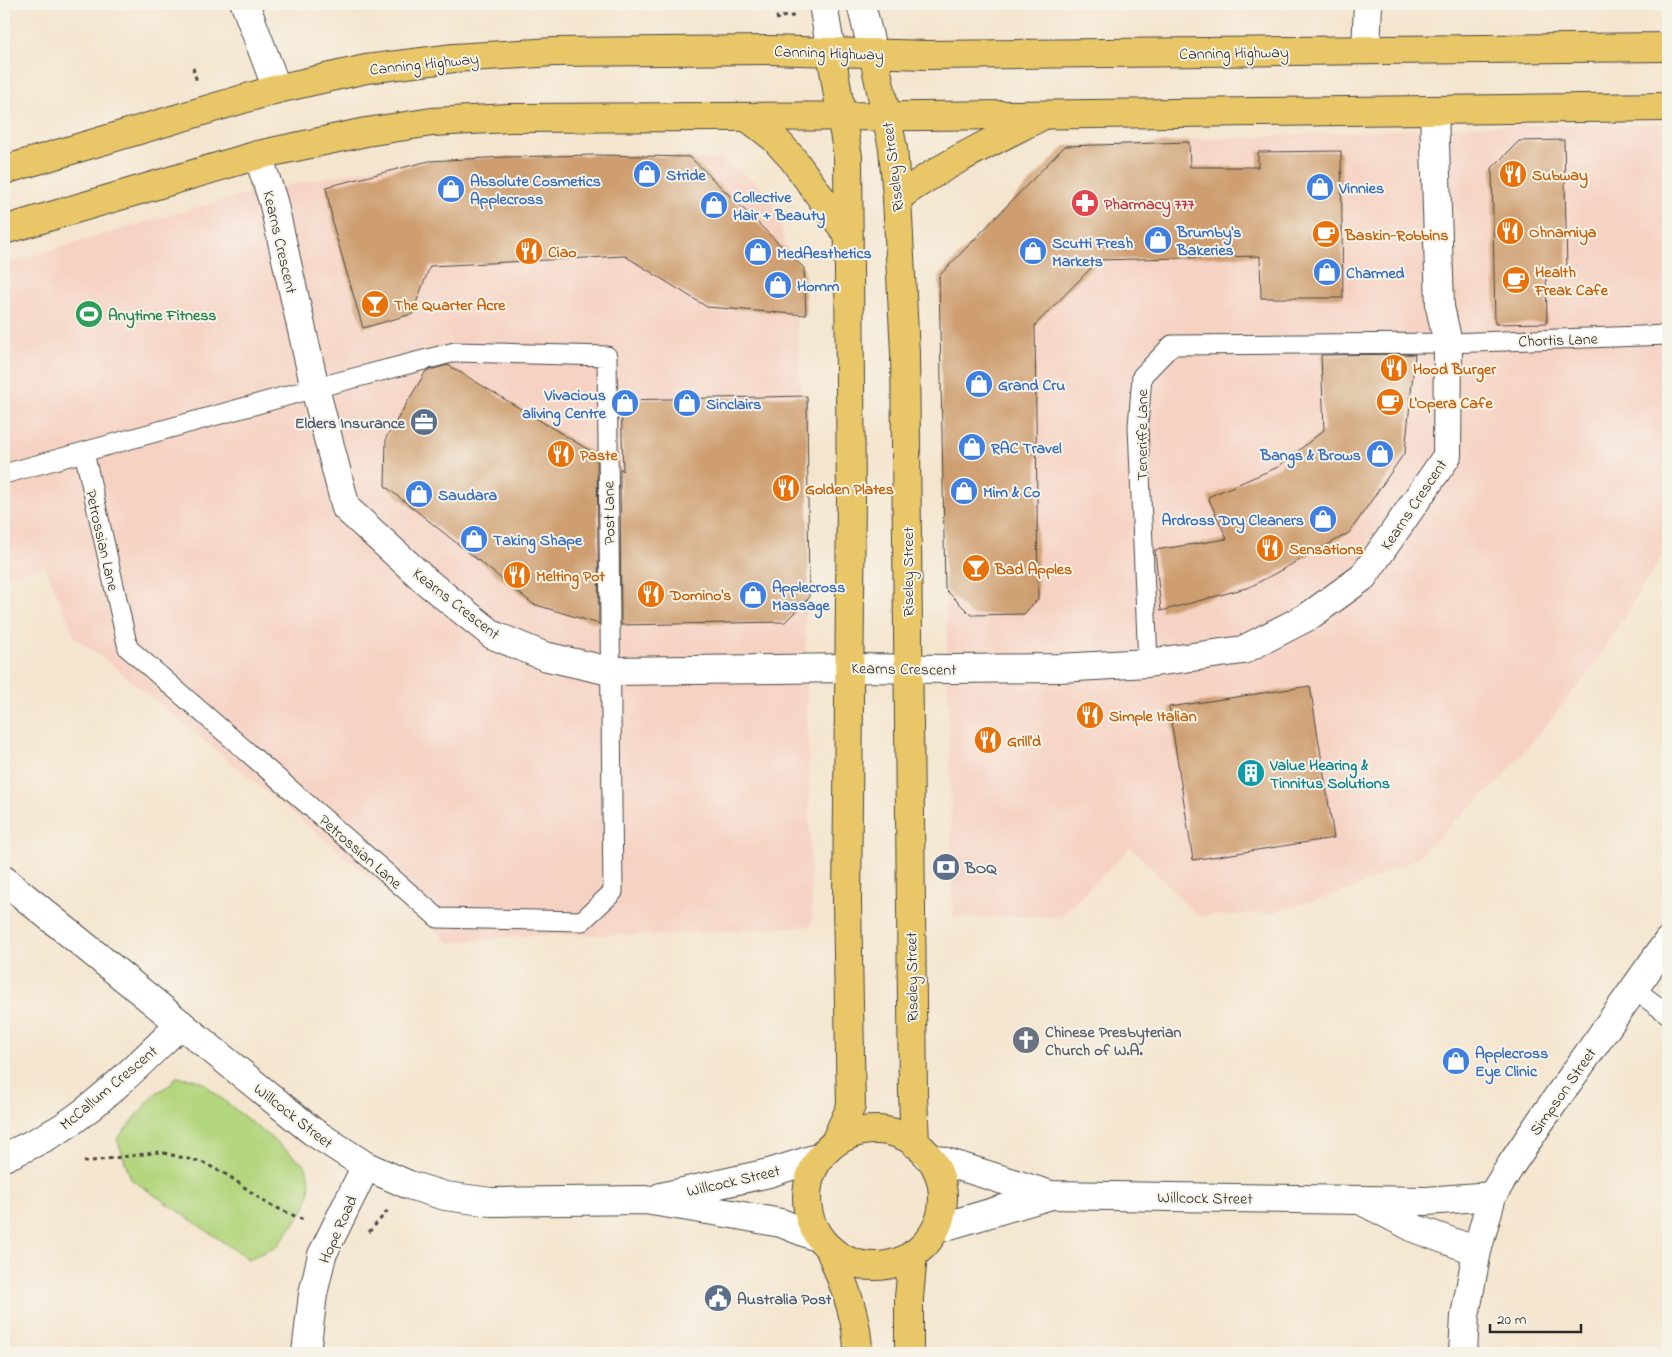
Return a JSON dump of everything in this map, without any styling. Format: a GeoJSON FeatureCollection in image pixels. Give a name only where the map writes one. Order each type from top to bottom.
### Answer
{"type":"FeatureCollection","features":[{"type":"Feature","properties":{"kind":"highway","name":"Canning Highway"},"geometry":{"type":"LineString","coordinates":[[4,170],[277,89],[366,69],[463,58],[555,52],[769,50],[927,55],[1668,46]]}},
{"type":"Feature","properties":{"kind":"highway"},"geometry":{"type":"LineString","coordinates":[[831,52],[848,157],[851,497],[847,903],[851,1106],[828,1149],[812,1170],[806,1198],[811,1223],[825,1244],[850,1301],[858,1339],[858,1353]]}},
{"type":"Feature","properties":{"kind":"highway","name":"Riseley Street"},"geometry":{"type":"LineString","coordinates":[[825,1244],[854,1263],[888,1265],[913,1254],[925,1244],[936,1229],[942,1206],[941,1182],[933,1163],[921,1150],[912,1094],[905,353],[898,198],[893,148],[873,53]]}},
{"type":"Feature","properties":{"kind":"highway"},"geometry":{"type":"LineString","coordinates":[[4,230],[258,154],[366,132],[432,122],[510,118],[886,116],[1668,107]]}},
{"type":"Feature","properties":{"kind":"highway"},"geometry":{"type":"LineString","coordinates":[[898,198],[954,160],[1046,114]]}},
{"type":"Feature","properties":{"kind":"highway"},"geometry":{"type":"LineString","coordinates":[[747,117],[774,138],[793,159],[848,235]]}},
{"type":"Feature","properties":{"kind":"highway"},"geometry":{"type":"LineString","coordinates":[[828,1149],[861,1131],[888,1131],[921,1150]]}},
{"type":"Feature","properties":{"kind":"highway"},"geometry":{"type":"LineString","coordinates":[[909,1353],[909,1298],[913,1254]]}},
{"type":"Feature","properties":{"kind":"street"},"geometry":{"type":"LineString","coordinates":[[245,4],[277,89]]}},
{"type":"Feature","properties":{"kind":"street"},"geometry":{"type":"LineString","coordinates":[[823,4],[831,52]]}},
{"type":"Feature","properties":{"kind":"street","name":"Riseley Street"},"geometry":{"type":"LineString","coordinates":[[861,4],[873,53]]}},
{"type":"Feature","properties":{"kind":"street"},"geometry":{"type":"LineString","coordinates":[[1366,50],[1368,4]]}},
{"type":"Feature","properties":{"kind":"street","name":"Kearns Crescent"},"geometry":{"type":"LineString","coordinates":[[258,154],[273,201],[315,388],[346,508],[427,582],[493,636],[544,656],[610,670],[1060,668],[1148,663],[1243,650],[1309,616],[1363,577],[1447,456],[1448,343],[1440,307],[1434,110]]}},
{"type":"Feature","properties":{"kind":"street","name":"Willcock Street"},"geometry":{"type":"LineString","coordinates":[[4,880],[312,1131],[366,1166],[409,1186],[445,1196],[492,1202],[645,1200],[781,1223],[825,1244]]}},
{"type":"Feature","properties":{"kind":"street","name":"Simpson Street"},"geometry":{"type":"LineString","coordinates":[[1463,1353],[1466,1316],[1477,1251],[1492,1196],[1510,1165],[1668,941]]}},
{"type":"Feature","properties":{"kind":"street","name":"McCallum Crescent"},"geometry":{"type":"LineString","coordinates":[[4,1158],[33,1144],[73,1120],[122,1079],[181,1024]]}},
{"type":"Feature","properties":{"kind":"street","name":"Willcock Street"},"geometry":{"type":"LineString","coordinates":[[645,1200],[769,1173],[828,1149]]}},
{"type":"Feature","properties":{"kind":"street","name":"Willcock Street"},"geometry":{"type":"LineString","coordinates":[[921,1150],[1051,1195]]}},
{"type":"Feature","properties":{"kind":"street","name":"Hope Road"},"geometry":{"type":"LineString","coordinates":[[306,1353],[313,1294],[322,1255],[366,1166]]}},
{"type":"Feature","properties":{"kind":"street","name":"Willcock Street"},"geometry":{"type":"LineString","coordinates":[[936,1229],[1051,1195],[1426,1201],[1492,1196]]}},
{"type":"Feature","properties":{"kind":"street","name":"Willcock Street"},"geometry":{"type":"LineString","coordinates":[[1359,1199],[1416,1229],[1477,1251]]}},
{"type":"Feature","properties":{"kind":"lane","name":"Chortis Lane"},"geometry":{"type":"LineString","coordinates":[[1448,343],[1668,335]]}},
{"type":"Feature","properties":{"kind":"lane","name":"Teneriffe Lane"},"geometry":{"type":"LineString","coordinates":[[1148,663],[1138,426],[1142,376],[1172,346],[1448,343]]}},
{"type":"Feature","properties":{"kind":"lane","name":"Post Lane"},"geometry":{"type":"LineString","coordinates":[[315,388],[455,352],[607,356],[610,670]]}},
{"type":"Feature","properties":{"kind":"lane"},"geometry":{"type":"LineString","coordinates":[[4,474],[315,388]]}},
{"type":"Feature","properties":{"kind":"lane","name":"Petrossian Lane"},"geometry":{"type":"LineString","coordinates":[[84,452],[128,648],[438,918],[582,921],[613,892],[610,670]]}},
{"type":"Feature","properties":{"kind":"lane"},"geometry":{"type":"LineString","coordinates":[[1632,991],[1642,995],[1668,1014]]}},
{"type":"Feature","properties":{"kind":"path"},"geometry":{"type":"LineString","coordinates":[[84,1162],[160,1152],[204,1163],[229,1176],[266,1203],[312,1223]]}},
{"type":"Feature","properties":{"kind":"path"},"geometry":{"type":"LineString","coordinates":[[364,1237],[409,1186]]}},
{"type":"Feature","properties":{"kind":"shaded area"},"geometry":{"type":"Polygon","coordinates":[[[1668,124],[1668,526],[1666,550],[1588,674],[1500,780],[1415,859],[1353,889],[1272,913],[1197,916],[1131,847],[1061,916],[953,918],[939,276],[1065,146],[1500,125],[1668,124]]]}},
{"type":"Feature","properties":{"kind":"shaded area"},"geometry":{"type":"Polygon","coordinates":[[[596,154],[724,160],[770,193],[790,258],[799,343],[812,926],[657,935],[539,935],[450,943],[118,670],[75,637],[45,566],[4,577],[4,264],[237,196],[368,169],[463,158],[596,154]]]}},
{"type":"Feature","properties":{"kind":"green space"},"geometry":{"type":"Polygon","coordinates":[[[176,1077],[204,1083],[305,1165],[310,1179],[309,1195],[304,1210],[277,1247],[248,1259],[131,1179],[117,1139],[156,1093],[171,1084],[176,1077]]]}},
{"type":"Feature","properties":{"kind":"building"},"geometry":{"type":"Polygon","coordinates":[[[1564,140],[1567,270],[1546,270],[1547,323],[1495,324],[1492,168],[1519,141],[1564,140]]]}},
{"type":"Feature","properties":{"kind":"building"},"geometry":{"type":"Polygon","coordinates":[[[1189,142],[1190,167],[1258,167],[1258,152],[1341,151],[1343,298],[1261,298],[1260,256],[1099,260],[1035,325],[1038,599],[1024,614],[971,615],[945,589],[939,276],[1065,146],[1189,142]]]}},
{"type":"Feature","properties":{"kind":"building"},"geometry":{"type":"Polygon","coordinates":[[[596,155],[690,157],[804,268],[806,315],[707,307],[625,256],[430,266],[412,314],[363,328],[334,229],[326,187],[429,161],[596,155]]]}},
{"type":"Feature","properties":{"kind":"building"},"geometry":{"type":"Polygon","coordinates":[[[1415,354],[1405,452],[1349,533],[1250,587],[1161,611],[1155,550],[1227,539],[1208,497],[1278,467],[1324,430],[1321,355],[1415,354]]]}},
{"type":"Feature","properties":{"kind":"building"},"geometry":{"type":"Polygon","coordinates":[[[448,365],[597,455],[599,624],[533,604],[385,486],[386,438],[426,371],[448,365]]]}},
{"type":"Feature","properties":{"kind":"building"},"geometry":{"type":"Polygon","coordinates":[[[807,396],[809,598],[785,622],[621,625],[620,468],[623,471],[621,400],[807,396]]]}},
{"type":"Feature","properties":{"kind":"building","name":"Value Hearing & Tinnitus Solutions"},"geometry":{"type":"Polygon","coordinates":[[[1310,686],[1334,838],[1193,860],[1169,707],[1310,686]]]}},
{"type":"Feature","properties":{"kind":"place","name":"Stride"},"geometry":{"type":"Point","coordinates":[647,174]}},
{"type":"Feature","properties":{"kind":"place","name":"Subway"},"geometry":{"type":"Point","coordinates":[1513,174]}},
{"type":"Feature","properties":{"kind":"place","name":"Vinnies"},"geometry":{"type":"Point","coordinates":[1320,187]}},
{"type":"Feature","properties":{"kind":"place","name":"Absolute Cosmetics Applecross"},"geometry":{"type":"Point","coordinates":[451,189]}},
{"type":"Feature","properties":{"kind":"place","name":"Pharmacy 777"},"geometry":{"type":"Point","coordinates":[1085,203]}},
{"type":"Feature","properties":{"kind":"place","name":"Collective Hair + Beauty"},"geometry":{"type":"Point","coordinates":[714,205]}},
{"type":"Feature","properties":{"kind":"place","name":"Ohnamiya"},"geometry":{"type":"Point","coordinates":[1510,231]}},
{"type":"Feature","properties":{"kind":"place","name":"Baskin-Robbins"},"geometry":{"type":"Point","coordinates":[1326,234]}},
{"type":"Feature","properties":{"kind":"place","name":"Brumby's Bakeries"},"geometry":{"type":"Point","coordinates":[1158,240]}},
{"type":"Feature","properties":{"kind":"place","name":"Ciao"},"geometry":{"type":"Point","coordinates":[529,251]}},
{"type":"Feature","properties":{"kind":"place","name":"Scutti Fresh Markets"},"geometry":{"type":"Point","coordinates":[1033,251]}},
{"type":"Feature","properties":{"kind":"place","name":"MedAesthetics"},"geometry":{"type":"Point","coordinates":[758,252]}},
{"type":"Feature","properties":{"kind":"place","name":"Charmed"},"geometry":{"type":"Point","coordinates":[1327,272]}},
{"type":"Feature","properties":{"kind":"place","name":"Health Freak Cafe"},"geometry":{"type":"Point","coordinates":[1516,280]}},
{"type":"Feature","properties":{"kind":"place","name":"Homm"},"geometry":{"type":"Point","coordinates":[778,285]}},
{"type":"Feature","properties":{"kind":"place","name":"The Quarter Acre"},"geometry":{"type":"Point","coordinates":[375,304]}},
{"type":"Feature","properties":{"kind":"place","name":"Anytime Fitness"},"geometry":{"type":"Point","coordinates":[89,314]}},
{"type":"Feature","properties":{"kind":"place","name":"Hood Burger"},"geometry":{"type":"Point","coordinates":[1394,368]}},
{"type":"Feature","properties":{"kind":"place","name":"Grand Cru"},"geometry":{"type":"Point","coordinates":[979,384]}},
{"type":"Feature","properties":{"kind":"place","name":"L'Opera Cafe"},"geometry":{"type":"Point","coordinates":[1390,402]}},
{"type":"Feature","properties":{"kind":"place","name":"Vivacious aliving Centre"},"geometry":{"type":"Point","coordinates":[625,403]}},
{"type":"Feature","properties":{"kind":"place","name":"Sinclairs"},"geometry":{"type":"Point","coordinates":[687,403]}},
{"type":"Feature","properties":{"kind":"place","name":"Elders Insurance"},"geometry":{"type":"Point","coordinates":[424,422]}},
{"type":"Feature","properties":{"kind":"place","name":"RAC Travel"},"geometry":{"type":"Point","coordinates":[972,447]}},
{"type":"Feature","properties":{"kind":"place","name":"Paste"},"geometry":{"type":"Point","coordinates":[561,454]}},
{"type":"Feature","properties":{"kind":"place","name":"Bangs & Brows"},"geometry":{"type":"Point","coordinates":[1380,454]}},
{"type":"Feature","properties":{"kind":"place","name":"Golden Plates"},"geometry":{"type":"Point","coordinates":[786,488]}},
{"type":"Feature","properties":{"kind":"place","name":"Mim & Co"},"geometry":{"type":"Point","coordinates":[964,491]}},
{"type":"Feature","properties":{"kind":"place","name":"Saudara"},"geometry":{"type":"Point","coordinates":[419,494]}},
{"type":"Feature","properties":{"kind":"place","name":"Ardross Dry Cleaners"},"geometry":{"type":"Point","coordinates":[1323,519]}},
{"type":"Feature","properties":{"kind":"place","name":"Taking Shape"},"geometry":{"type":"Point","coordinates":[474,539]}},
{"type":"Feature","properties":{"kind":"place","name":"Sensations"},"geometry":{"type":"Point","coordinates":[1270,548]}},
{"type":"Feature","properties":{"kind":"place","name":"Bad Apples"},"geometry":{"type":"Point","coordinates":[976,568]}},
{"type":"Feature","properties":{"kind":"place","name":"Melting Pot"},"geometry":{"type":"Point","coordinates":[517,575]}},
{"type":"Feature","properties":{"kind":"place","name":"Domino's"},"geometry":{"type":"Point","coordinates":[651,594]}},
{"type":"Feature","properties":{"kind":"place","name":"Applecross Massage"},"geometry":{"type":"Point","coordinates":[753,595]}},
{"type":"Feature","properties":{"kind":"place","name":"Simple Italian"},"geometry":{"type":"Point","coordinates":[1090,715]}},
{"type":"Feature","properties":{"kind":"place","name":"Grill'd"},"geometry":{"type":"Point","coordinates":[988,740]}},
{"type":"Feature","properties":{"kind":"place","name":"Value Hearing & Tinnitus Solutions"},"geometry":{"type":"Point","coordinates":[1251,773]}},
{"type":"Feature","properties":{"kind":"place","name":"BOQ"},"geometry":{"type":"Point","coordinates":[946,867]}},
{"type":"Feature","properties":{"kind":"place","name":"Chinese Presbyterian Church of W.A."},"geometry":{"type":"Point","coordinates":[1026,1040]}},
{"type":"Feature","properties":{"kind":"place","name":"Applecross Eye Clinic"},"geometry":{"type":"Point","coordinates":[1456,1061]}},
{"type":"Feature","properties":{"kind":"place","name":"Australia Post"},"geometry":{"type":"Point","coordinates":[718,1298]}}]}
